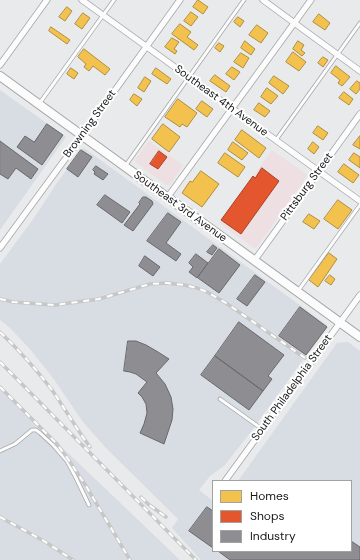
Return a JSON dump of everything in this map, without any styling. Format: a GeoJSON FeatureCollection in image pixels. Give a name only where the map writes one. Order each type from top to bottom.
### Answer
{"type":"FeatureCollection","features":[{"type":"Feature","properties":{"kind":"main road","name":"Southeast 3rd Avenue"},"geometry":{"type":"LineString","coordinates":[[0,76],[360,337]]}},
{"type":"Feature","properties":{"kind":"street"},"geometry":{"type":"LineString","coordinates":[[0,65],[48,0]]}},
{"type":"Feature","properties":{"kind":"street","name":"Southeast 4th Avenue"},"geometry":{"type":"LineString","coordinates":[[82,0],[360,202]]}},
{"type":"Feature","properties":{"kind":"street","name":"Browning Street"},"geometry":{"type":"LineString","coordinates":[[0,248],[180,0]]}},
{"type":"Feature","properties":{"kind":"street"},"geometry":{"type":"LineString","coordinates":[[263,0],[360,71]]}},
{"type":"Feature","properties":{"kind":"street"},"geometry":{"type":"LineString","coordinates":[[167,198],[311,0]]}},
{"type":"Feature","properties":{"kind":"street","name":"Pittsburg Street"},"geometry":{"type":"LineString","coordinates":[[254,261],[360,114]]}},
{"type":"Feature","properties":{"kind":"street","name":"South Philadelphia Street"},"geometry":{"type":"LineString","coordinates":[[226,480],[360,295]]}},
{"type":"Feature","properties":{"kind":"lane"},"geometry":{"type":"LineString","coordinates":[[38,104],[114,0]]}},
{"type":"Feature","properties":{"kind":"lane"},"geometry":{"type":"LineString","coordinates":[[125,167],[244,0]]}},
{"type":"Feature","properties":{"kind":"lane"},"geometry":{"type":"LineString","coordinates":[[276,140],[360,23]]}},
{"type":"Feature","properties":{"kind":"lane"},"geometry":{"type":"LineString","coordinates":[[297,292],[360,205]]}},
{"type":"Feature","properties":{"kind":"lane"},"geometry":{"type":"LineString","coordinates":[[220,398],[262,429]]}},
{"type":"Feature","properties":{"kind":"lane"},"geometry":{"type":"LineString","coordinates":[[0,451],[15,444],[32,430],[36,430],[53,445],[67,461],[89,505]]}},
{"type":"Feature","properties":{"kind":"shaded area"},"geometry":{"type":"Polygon","coordinates":[[[0,90],[66,137],[0,230],[0,90]]]}},
{"type":"Feature","properties":{"kind":"shaded area"},"geometry":{"type":"Polygon","coordinates":[[[149,141],[183,165],[170,185],[166,185],[134,161],[149,141]]]}},
{"type":"Feature","properties":{"kind":"shaded area"},"geometry":{"type":"Polygon","coordinates":[[[84,148],[327,325],[250,433],[224,466],[210,476],[199,490],[212,500],[212,552],[352,552],[352,480],[239,480],[337,343],[348,342],[360,351],[360,560],[201,560],[172,528],[178,519],[107,449],[83,422],[53,378],[30,349],[9,327],[0,320],[0,264],[81,150],[84,148]]]}},
{"type":"Feature","properties":{"kind":"shaded area"},"geometry":{"type":"Polygon","coordinates":[[[272,150],[308,175],[257,247],[254,248],[219,223],[272,150]]]}},
{"type":"Feature","properties":{"kind":"shaded area"},"geometry":{"type":"Polygon","coordinates":[[[0,388],[180,560],[0,560],[0,388]]]}},
{"type":"Feature","properties":{"kind":"building: Homes"},"geometry":{"type":"Polygon","coordinates":[[[198,0],[208,7],[203,14],[193,7],[198,0]]]}},
{"type":"Feature","properties":{"kind":"building: Homes"},"geometry":{"type":"Polygon","coordinates":[[[67,7],[72,11],[65,21],[59,17],[67,7]]]}},
{"type":"Feature","properties":{"kind":"building: Homes"},"geometry":{"type":"Polygon","coordinates":[[[191,12],[198,17],[191,26],[184,21],[191,12]]]}},
{"type":"Feature","properties":{"kind":"building: Homes"},"geometry":{"type":"Polygon","coordinates":[[[83,13],[90,18],[82,29],[75,24],[83,13]]]}},
{"type":"Feature","properties":{"kind":"building: Homes"},"geometry":{"type":"Polygon","coordinates":[[[319,14],[330,23],[325,30],[313,22],[319,14]]]}},
{"type":"Feature","properties":{"kind":"building: Homes"},"geometry":{"type":"Polygon","coordinates":[[[238,17],[244,21],[240,27],[234,22],[238,17]]]}},
{"type":"Feature","properties":{"kind":"building: Homes"},"geometry":{"type":"Polygon","coordinates":[[[180,24],[191,32],[187,37],[198,45],[194,50],[172,34],[180,24]]]}},
{"type":"Feature","properties":{"kind":"building: Homes"},"geometry":{"type":"Polygon","coordinates":[[[257,25],[268,33],[261,43],[249,35],[257,25]]]}},
{"type":"Feature","properties":{"kind":"building: Homes"},"geometry":{"type":"Polygon","coordinates":[[[51,27],[70,40],[67,44],[49,31],[51,27]]]}},
{"type":"Feature","properties":{"kind":"building: Homes"},"geometry":{"type":"Polygon","coordinates":[[[172,38],[179,42],[174,49],[177,51],[175,54],[165,47],[172,38]]]}},
{"type":"Feature","properties":{"kind":"building: Homes"},"geometry":{"type":"Polygon","coordinates":[[[245,41],[255,49],[251,55],[241,48],[245,41]]]}},
{"type":"Feature","properties":{"kind":"building: Homes"},"geometry":{"type":"Polygon","coordinates":[[[298,41],[304,45],[301,50],[305,53],[302,56],[293,49],[298,41]]]}},
{"type":"Feature","properties":{"kind":"building: Homes"},"geometry":{"type":"Polygon","coordinates":[[[219,43],[224,46],[220,52],[215,48],[219,43]]]}},
{"type":"Feature","properties":{"kind":"building: Homes"},"geometry":{"type":"Polygon","coordinates":[[[84,49],[110,69],[105,75],[93,66],[89,71],[84,67],[86,64],[78,57],[84,49]]]}},
{"type":"Feature","properties":{"kind":"building: Homes"},"geometry":{"type":"Polygon","coordinates":[[[293,52],[306,62],[299,71],[286,62],[293,52]]]}},
{"type":"Feature","properties":{"kind":"building: Homes"},"geometry":{"type":"Polygon","coordinates":[[[241,53],[249,58],[243,68],[234,62],[241,53]]]}},
{"type":"Feature","properties":{"kind":"building: Homes"},"geometry":{"type":"Polygon","coordinates":[[[323,57],[328,60],[323,67],[318,63],[323,57]]]}},
{"type":"Feature","properties":{"kind":"building: Homes"},"geometry":{"type":"Polygon","coordinates":[[[336,66],[350,77],[342,86],[338,83],[340,80],[331,73],[336,66]]]}},
{"type":"Feature","properties":{"kind":"building: Homes"},"geometry":{"type":"Polygon","coordinates":[[[232,67],[240,72],[234,80],[226,74],[232,67]]]}},
{"type":"Feature","properties":{"kind":"building: Homes"},"geometry":{"type":"Polygon","coordinates":[[[71,68],[78,73],[74,79],[67,74],[71,68]]]}},
{"type":"Feature","properties":{"kind":"building: Homes"},"geometry":{"type":"Polygon","coordinates":[[[156,68],[171,79],[167,84],[152,74],[156,68]]]}},
{"type":"Feature","properties":{"kind":"building: Homes"},"geometry":{"type":"Polygon","coordinates":[[[215,75],[230,86],[226,92],[210,81],[215,75]]]}},
{"type":"Feature","properties":{"kind":"building: Homes"},"geometry":{"type":"Polygon","coordinates":[[[274,76],[289,86],[283,94],[269,83],[274,76]]]}},
{"type":"Feature","properties":{"kind":"building: Homes"},"geometry":{"type":"Polygon","coordinates":[[[145,77],[151,81],[144,92],[138,88],[145,77]]]}},
{"type":"Feature","properties":{"kind":"building: Homes"},"geometry":{"type":"Polygon","coordinates":[[[357,81],[360,83],[360,89],[356,94],[350,89],[357,81]]]}},
{"type":"Feature","properties":{"kind":"building: Homes"},"geometry":{"type":"Polygon","coordinates":[[[267,88],[278,96],[271,104],[261,97],[267,88]]]}},
{"type":"Feature","properties":{"kind":"building: Homes"},"geometry":{"type":"Polygon","coordinates":[[[344,92],[353,99],[349,105],[339,98],[344,92]]]}},
{"type":"Feature","properties":{"kind":"building: Homes"},"geometry":{"type":"Polygon","coordinates":[[[134,94],[142,99],[137,106],[130,100],[134,94]]]}},
{"type":"Feature","properties":{"kind":"building: Homes"},"geometry":{"type":"Polygon","coordinates":[[[178,99],[197,113],[187,127],[182,124],[180,127],[165,117],[178,99]]]}},
{"type":"Feature","properties":{"kind":"building: Homes"},"geometry":{"type":"Polygon","coordinates":[[[202,101],[213,109],[207,117],[196,109],[202,101]]]}},
{"type":"Feature","properties":{"kind":"building: Homes"},"geometry":{"type":"Polygon","coordinates":[[[259,103],[270,111],[265,117],[254,110],[259,103]]]}},
{"type":"Feature","properties":{"kind":"building: Homes"},"geometry":{"type":"Polygon","coordinates":[[[163,124],[180,137],[169,152],[152,139],[163,124]]]}},
{"type":"Feature","properties":{"kind":"building: Homes"},"geometry":{"type":"Polygon","coordinates":[[[318,126],[328,133],[323,140],[313,133],[318,126]]]}},
{"type":"Feature","properties":{"kind":"building: Homes"},"geometry":{"type":"Polygon","coordinates":[[[242,130],[266,148],[259,158],[235,140],[242,130]]]}},
{"type":"Feature","properties":{"kind":"building: Homes"},"geometry":{"type":"Polygon","coordinates":[[[360,136],[360,149],[353,145],[360,136]]]}},
{"type":"Feature","properties":{"kind":"building: Homes"},"geometry":{"type":"Polygon","coordinates":[[[233,142],[248,153],[242,160],[228,150],[233,142]]]}},
{"type":"Feature","properties":{"kind":"building: Homes"},"geometry":{"type":"Polygon","coordinates":[[[313,142],[319,147],[314,154],[308,149],[313,142]]]}},
{"type":"Feature","properties":{"kind":"building: Homes"},"geometry":{"type":"Polygon","coordinates":[[[225,153],[245,167],[238,177],[218,163],[225,153]]]}},
{"type":"Feature","properties":{"kind":"building: Homes"},"geometry":{"type":"Polygon","coordinates":[[[354,153],[360,157],[360,168],[349,160],[354,153]]]}},
{"type":"Feature","properties":{"kind":"building: Homes"},"geometry":{"type":"Polygon","coordinates":[[[344,164],[359,175],[353,183],[338,172],[344,164]]]}},
{"type":"Feature","properties":{"kind":"building: Homes"},"geometry":{"type":"Polygon","coordinates":[[[201,171],[219,184],[202,207],[182,193],[190,181],[192,182],[201,171]]]}},
{"type":"Feature","properties":{"kind":"building: Homes"},"geometry":{"type":"Polygon","coordinates":[[[338,200],[352,210],[338,229],[324,219],[338,200]]]}},
{"type":"Feature","properties":{"kind":"building: Homes"},"geometry":{"type":"Polygon","coordinates":[[[309,214],[320,221],[314,229],[303,222],[309,214]]]}},
{"type":"Feature","properties":{"kind":"building: Homes"},"geometry":{"type":"Polygon","coordinates":[[[329,253],[337,259],[318,287],[309,280],[329,253]]]}},
{"type":"Feature","properties":{"kind":"building: Homes"},"geometry":{"type":"Polygon","coordinates":[[[330,275],[335,279],[331,285],[325,281],[330,275]]]}},
{"type":"Feature","properties":{"kind":"building: Shops"},"geometry":{"type":"Polygon","coordinates":[[[159,151],[167,157],[158,169],[150,164],[159,151]]]}},
{"type":"Feature","properties":{"kind":"building: Shops"},"geometry":{"type":"Polygon","coordinates":[[[262,168],[279,181],[241,234],[221,220],[253,176],[255,178],[262,168]]]}},
{"type":"Feature","properties":{"kind":"building: Industry"},"geometry":{"type":"Polygon","coordinates":[[[47,124],[63,135],[42,165],[17,147],[25,136],[34,142],[47,124]]]}},
{"type":"Feature","properties":{"kind":"building: Industry"},"geometry":{"type":"Polygon","coordinates":[[[0,141],[38,169],[31,179],[16,168],[8,179],[0,174],[0,141]]]}},
{"type":"Feature","properties":{"kind":"building: Industry"},"geometry":{"type":"Polygon","coordinates":[[[81,150],[92,157],[78,177],[67,169],[81,150]]]}},
{"type":"Feature","properties":{"kind":"building: Industry"},"geometry":{"type":"Polygon","coordinates":[[[96,166],[108,174],[103,180],[94,174],[95,172],[93,170],[96,166]]]}},
{"type":"Feature","properties":{"kind":"building: Industry"},"geometry":{"type":"Polygon","coordinates":[[[105,195],[130,212],[122,223],[97,205],[105,195]]]}},
{"type":"Feature","properties":{"kind":"building: Industry"},"geometry":{"type":"Polygon","coordinates":[[[143,197],[146,197],[152,201],[153,204],[133,231],[124,225],[140,204],[139,203],[143,197]]]}},
{"type":"Feature","properties":{"kind":"building: Industry"},"geometry":{"type":"Polygon","coordinates":[[[168,213],[181,222],[166,243],[181,254],[176,261],[147,241],[168,213]]]}},
{"type":"Feature","properties":{"kind":"building: Industry"},"geometry":{"type":"Polygon","coordinates":[[[213,245],[217,248],[212,255],[207,252],[213,245]]]}},
{"type":"Feature","properties":{"kind":"building: Industry"},"geometry":{"type":"Polygon","coordinates":[[[219,249],[240,265],[219,293],[198,278],[219,249]]]}},
{"type":"Feature","properties":{"kind":"building: Industry"},"geometry":{"type":"Polygon","coordinates":[[[196,254],[208,263],[197,278],[189,272],[193,267],[189,263],[196,254]]]}},
{"type":"Feature","properties":{"kind":"building: Industry"},"geometry":{"type":"Polygon","coordinates":[[[145,256],[160,267],[153,276],[139,266],[145,256]]]}},
{"type":"Feature","properties":{"kind":"building: Industry"},"geometry":{"type":"Polygon","coordinates":[[[255,275],[265,282],[247,306],[237,299],[255,275]]]}},
{"type":"Feature","properties":{"kind":"building: Industry"},"geometry":{"type":"Polygon","coordinates":[[[300,307],[327,327],[306,355],[279,336],[300,307]]]}},
{"type":"Feature","properties":{"kind":"building: Industry"},"geometry":{"type":"Polygon","coordinates":[[[239,322],[284,355],[268,376],[272,379],[263,391],[215,356],[239,322]]]}},
{"type":"Feature","properties":{"kind":"building: Industry"},"geometry":{"type":"Polygon","coordinates":[[[128,341],[136,341],[146,345],[169,359],[156,373],[165,384],[171,397],[173,409],[172,420],[164,444],[140,433],[147,413],[146,404],[138,393],[147,382],[136,374],[124,371],[128,341]]]}},
{"type":"Feature","properties":{"kind":"building: Industry"},"geometry":{"type":"Polygon","coordinates":[[[215,356],[263,391],[249,410],[201,375],[215,356]]]}},
{"type":"Feature","properties":{"kind":"building: Industry"},"geometry":{"type":"Polygon","coordinates":[[[207,507],[212,510],[212,547],[189,531],[207,507]]]}},
{"type":"Feature","properties":{"kind":"building: Industry"},"geometry":{"type":"Polygon","coordinates":[[[352,542],[360,547],[360,560],[230,560],[219,552],[352,552],[352,542]]]}},
{"type":"Feature","properties":{"kind":"railway"},"geometry":{"type":"LineString","coordinates":[[0,299],[13,302],[55,305],[99,299],[150,284],[167,283],[184,285],[207,292],[226,303],[305,358]]}},
{"type":"Feature","properties":{"kind":"railway"},"geometry":{"type":"LineString","coordinates":[[0,332],[34,367],[46,382],[90,447]]}},
{"type":"Feature","properties":{"kind":"railway"},"geometry":{"type":"LineString","coordinates":[[0,362],[196,560]]}},
{"type":"Feature","properties":{"kind":"railway"},"geometry":{"type":"LineString","coordinates":[[0,387],[57,444],[86,486],[130,560]]}},
{"type":"Feature","properties":{"kind":"railway"},"geometry":{"type":"LineString","coordinates":[[141,497],[166,517]]}},
{"type":"Feature","properties":{"kind":"railway"},"geometry":{"type":"LineString","coordinates":[[0,517],[44,541],[73,560]]}}]}
